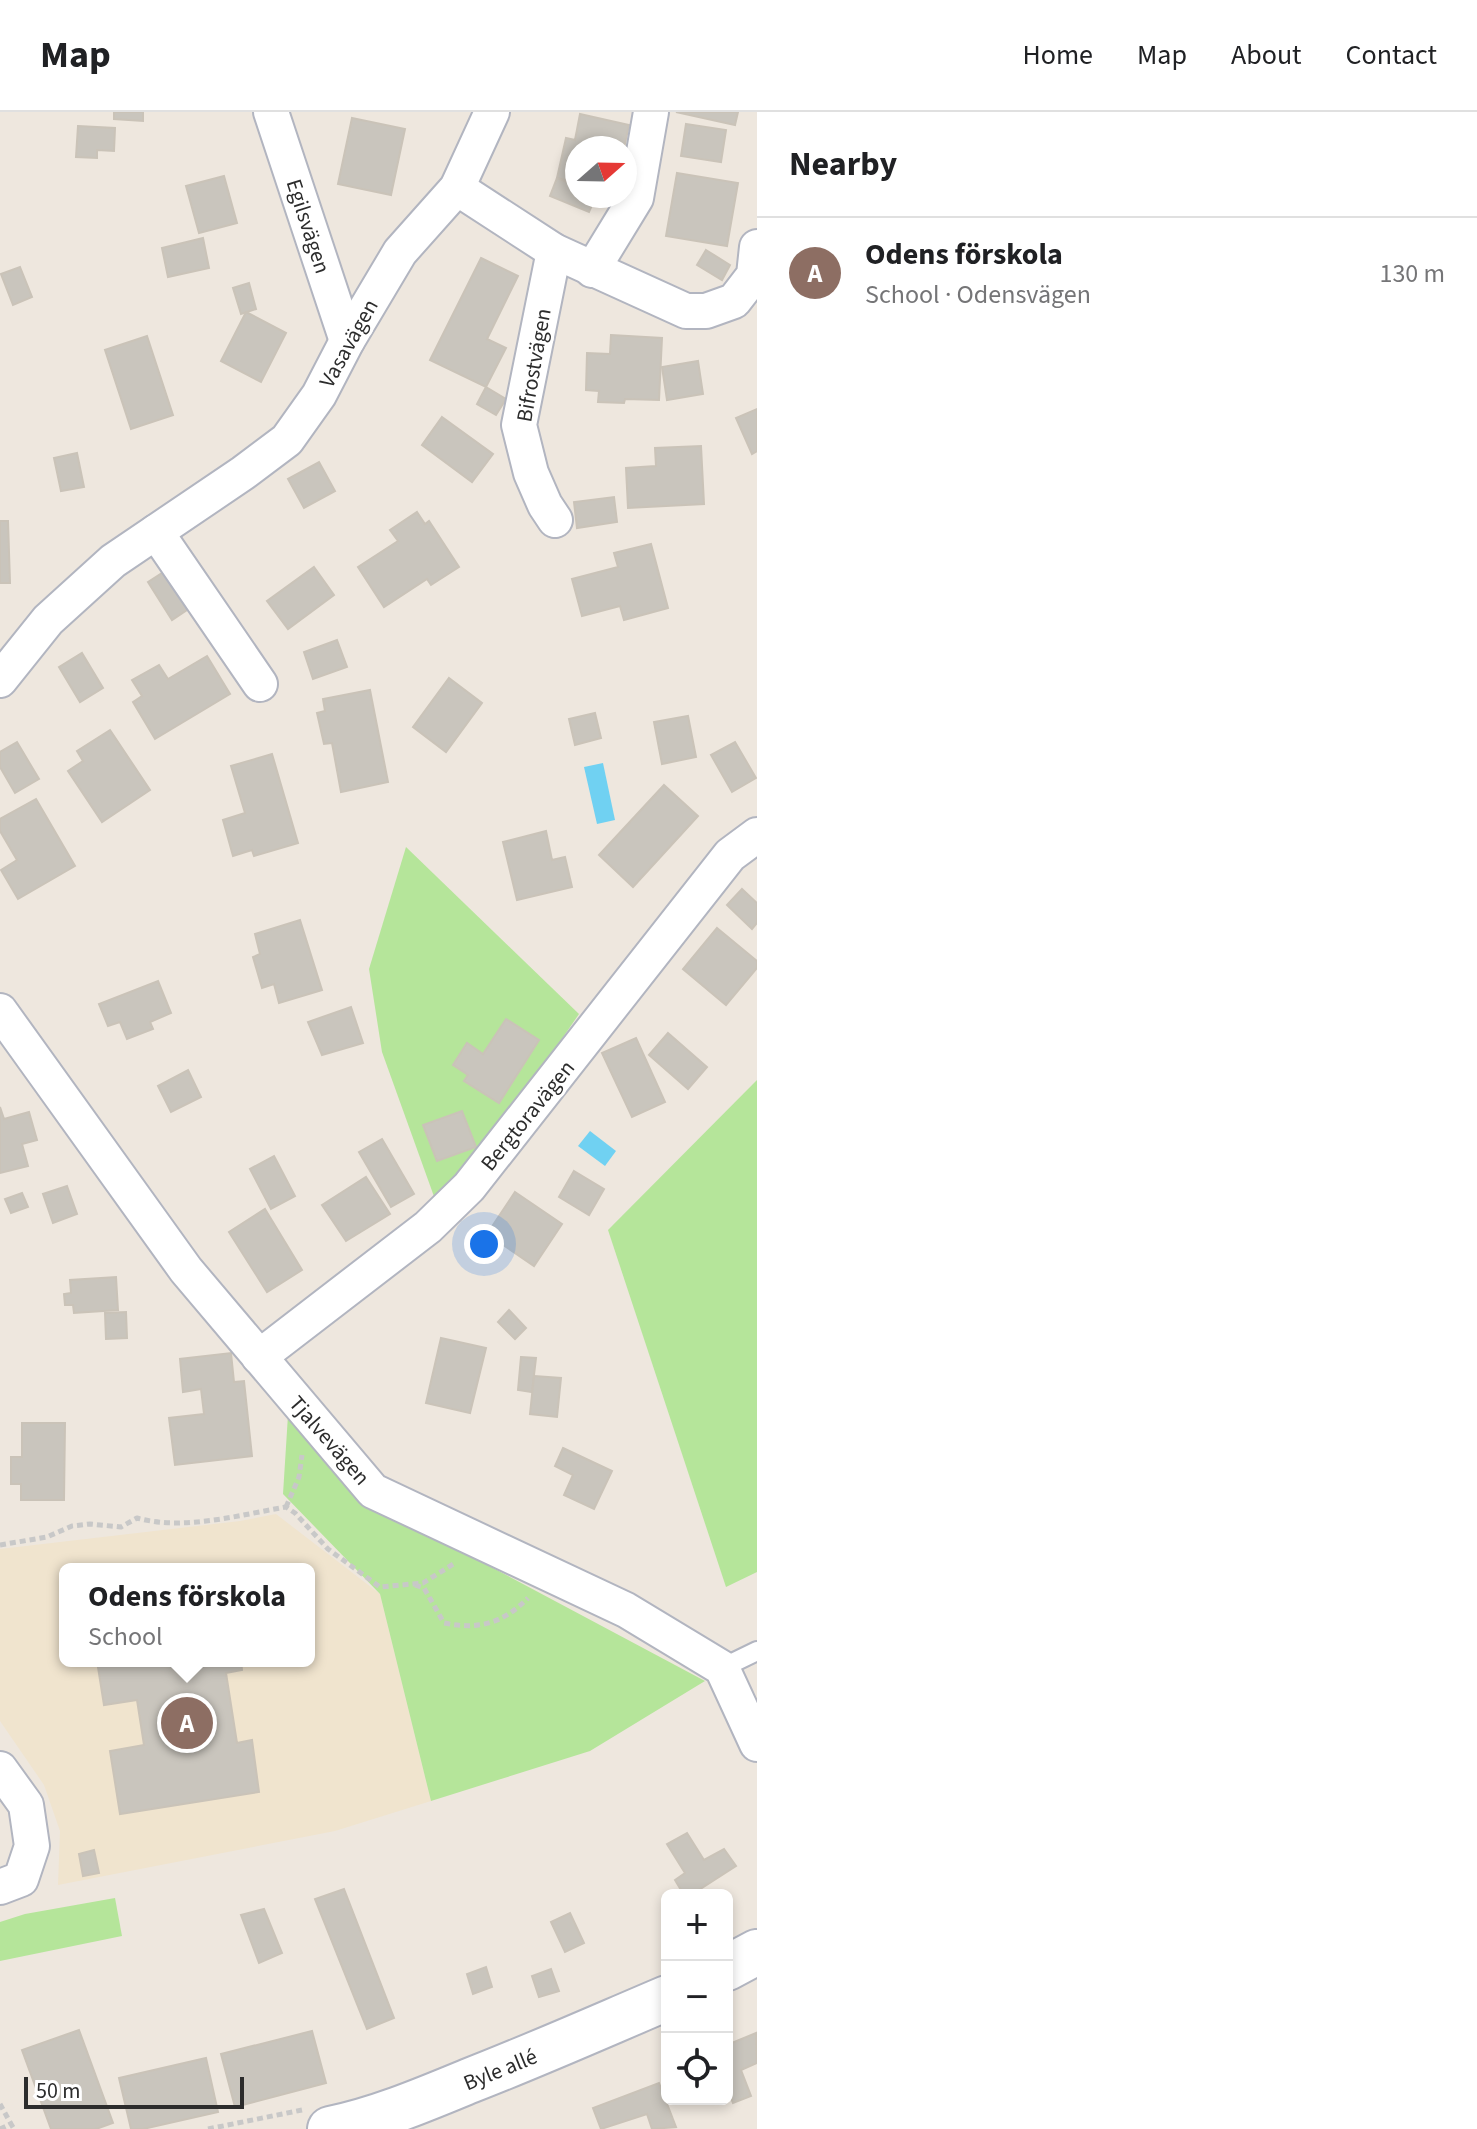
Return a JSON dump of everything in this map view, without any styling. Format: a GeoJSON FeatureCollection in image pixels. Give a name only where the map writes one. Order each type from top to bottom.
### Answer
{"type":"FeatureCollection","features":[{"type":"Feature","properties":{"kind":"street","name":"Egilsvägen"},"geometry":{"type":"LineString","coordinates":[[271,112],[347,341]]}},
{"type":"Feature","properties":{"kind":"street","name":"Vasavägen"},"geometry":{"type":"LineString","coordinates":[[0,680],[48,620],[113,561],[287,440],[319,395],[400,252],[457,188],[492,112]]}},
{"type":"Feature","properties":{"kind":"street"},"geometry":{"type":"LineString","coordinates":[[592,270],[636,198],[651,112]]}},
{"type":"Feature","properties":{"kind":"street"},"geometry":{"type":"LineString","coordinates":[[457,188],[554,251],[686,311],[706,311],[734,301],[754,275],[757,247]]}},
{"type":"Feature","properties":{"kind":"street","name":"Bifrostvägen"},"geometry":{"type":"LineString","coordinates":[[554,251],[519,425],[531,473],[555,520]]}},
{"type":"Feature","properties":{"kind":"street"},"geometry":{"type":"LineString","coordinates":[[156,532],[260,684]]}},
{"type":"Feature","properties":{"kind":"street","name":"Bergtoravägen"},"geometry":{"type":"LineString","coordinates":[[259,1357],[428,1227],[469,1187],[730,855],[757,835]]}},
{"type":"Feature","properties":{"kind":"street","name":"Tjalvevägen"},"geometry":{"type":"LineString","coordinates":[[0,1011],[186,1270],[373,1491],[626,1610],[722,1668]]}},
{"type":"Feature","properties":{"kind":"street"},"geometry":{"type":"LineString","coordinates":[[722,1668],[757,1744]]}},
{"type":"Feature","properties":{"kind":"street"},"geometry":{"type":"LineString","coordinates":[[0,1769],[26,1805],[32,1846],[21,1879],[0,1887]]}},
{"type":"Feature","properties":{"kind":"street"},"geometry":{"type":"LineString","coordinates":[[733,1965],[757,1952]]}},
{"type":"Feature","properties":{"kind":"street","name":"Byle allé"},"geometry":{"type":"LineString","coordinates":[[330,2129],[364,2122],[403,2108],[661,2000]]}},
{"type":"Feature","properties":{"kind":"lane"},"geometry":{"type":"LineString","coordinates":[[722,1668],[757,1651]]}},
{"type":"Feature","properties":{"kind":"path"},"geometry":{"type":"LineString","coordinates":[[286,1507],[299,1477],[307,1414]]}},
{"type":"Feature","properties":{"kind":"path"},"geometry":{"type":"LineString","coordinates":[[0,1545],[47,1537],[72,1526],[121,1527],[137,1518],[158,1524],[286,1507],[328,1549],[380,1587],[423,1583],[486,1544]]}},
{"type":"Feature","properties":{"kind":"path"},"geometry":{"type":"LineString","coordinates":[[414,1585],[424,1588],[444,1623],[478,1627],[516,1610],[551,1574]]}},
{"type":"Feature","properties":{"kind":"path"},"geometry":{"type":"LineString","coordinates":[[0,2104],[12,2127],[0,2129]]}},
{"type":"Feature","properties":{"kind":"shaded area"},"geometry":{"type":"Polygon","coordinates":[[[276,1514],[380,1594],[431,1801],[335,1831],[58,1885],[60,1831],[44,1785],[0,1721],[0,1549],[240,1521],[276,1514]]]}},
{"type":"Feature","properties":{"kind":"green space"},"geometry":{"type":"Polygon","coordinates":[[[406,847],[579,1014],[513,1110],[436,1202],[382,1052],[369,969],[406,847]]]}},
{"type":"Feature","properties":{"kind":"green space"},"geometry":{"type":"Polygon","coordinates":[[[757,1080],[757,1572],[726,1587],[608,1230],[757,1080]]]}},
{"type":"Feature","properties":{"kind":"green space"},"geometry":{"type":"Polygon","coordinates":[[[288,1415],[401,1519],[705,1681],[590,1751],[431,1801],[380,1594],[283,1494],[288,1415]]]}},
{"type":"Feature","properties":{"kind":"green space"},"geometry":{"type":"Polygon","coordinates":[[[115,1898],[122,1936],[0,1961],[0,1922],[25,1914],[115,1898]]]}},
{"type":"Feature","properties":{"kind":"water"},"geometry":{"type":"Polygon","coordinates":[[[603,763],[615,820],[597,824],[584,767],[603,763]]]}},
{"type":"Feature","properties":{"kind":"water"},"geometry":{"type":"Polygon","coordinates":[[[590,1131],[616,1151],[605,1166],[578,1146],[590,1131]]]}},
{"type":"Feature","properties":{"kind":"building"},"geometry":{"type":"Polygon","coordinates":[[[114,112],[143,112],[143,121],[114,119],[114,112]]]}},
{"type":"Feature","properties":{"kind":"building"},"geometry":{"type":"Polygon","coordinates":[[[676,112],[738,112],[735,125],[676,112]]]}},
{"type":"Feature","properties":{"kind":"building"},"geometry":{"type":"Polygon","coordinates":[[[580,114],[629,125],[627,136],[576,136],[580,114]]]}},
{"type":"Feature","properties":{"kind":"building"},"geometry":{"type":"Polygon","coordinates":[[[352,118],[405,129],[391,195],[338,184],[352,118]]]}},
{"type":"Feature","properties":{"kind":"building"},"geometry":{"type":"Polygon","coordinates":[[[686,124],[726,130],[721,162],[681,156],[686,124]]]}},
{"type":"Feature","properties":{"kind":"building"},"geometry":{"type":"Polygon","coordinates":[[[78,126],[115,128],[114,151],[97,150],[97,158],[76,157],[78,126]]]}},
{"type":"Feature","properties":{"kind":"building"},"geometry":{"type":"Polygon","coordinates":[[[565,142],[565,180],[557,178],[565,142]]]}},
{"type":"Feature","properties":{"kind":"building"},"geometry":{"type":"Polygon","coordinates":[[[677,173],[738,183],[727,246],[666,236],[677,173]]]}},
{"type":"Feature","properties":{"kind":"building"},"geometry":{"type":"Polygon","coordinates":[[[224,176],[237,223],[199,233],[186,186],[224,176]]]}},
{"type":"Feature","properties":{"kind":"building"},"geometry":{"type":"Polygon","coordinates":[[[557,178],[565,181],[565,202],[550,196],[557,178]]]}},
{"type":"Feature","properties":{"kind":"building"},"geometry":{"type":"Polygon","coordinates":[[[203,238],[209,268],[168,277],[162,248],[203,238]]]}},
{"type":"Feature","properties":{"kind":"building"},"geometry":{"type":"Polygon","coordinates":[[[706,250],[730,265],[722,280],[697,265],[706,250]]]}},
{"type":"Feature","properties":{"kind":"building"},"geometry":{"type":"Polygon","coordinates":[[[481,258],[518,276],[487,339],[506,348],[486,387],[430,360],[481,258]]]}},
{"type":"Feature","properties":{"kind":"building"},"geometry":{"type":"Polygon","coordinates":[[[20,267],[32,297],[13,305],[1,274],[20,267]]]}},
{"type":"Feature","properties":{"kind":"building"},"geometry":{"type":"Polygon","coordinates":[[[249,283],[256,309],[241,314],[233,288],[249,283]]]}},
{"type":"Feature","properties":{"kind":"building"},"geometry":{"type":"Polygon","coordinates":[[[246,312],[286,333],[261,382],[221,361],[246,312]]]}},
{"type":"Feature","properties":{"kind":"building"},"geometry":{"type":"Polygon","coordinates":[[[611,335],[662,338],[659,400],[598,402],[599,391],[586,390],[587,353],[610,354],[611,335]]]}},
{"type":"Feature","properties":{"kind":"building"},"geometry":{"type":"Polygon","coordinates":[[[147,336],[173,415],[131,429],[105,350],[147,336]]]}},
{"type":"Feature","properties":{"kind":"building"},"geometry":{"type":"Polygon","coordinates":[[[698,361],[703,394],[667,400],[662,367],[698,361]]]}},
{"type":"Feature","properties":{"kind":"building"},"geometry":{"type":"Polygon","coordinates":[[[486,387],[506,399],[496,415],[477,404],[486,387]]]}},
{"type":"Feature","properties":{"kind":"building"},"geometry":{"type":"Polygon","coordinates":[[[757,409],[757,451],[752,454],[736,418],[757,409]]]}},
{"type":"Feature","properties":{"kind":"building"},"geometry":{"type":"Polygon","coordinates":[[[442,417],[493,454],[472,482],[422,445],[442,417]]]}},
{"type":"Feature","properties":{"kind":"building"},"geometry":{"type":"Polygon","coordinates":[[[701,446],[704,504],[628,508],[626,468],[656,466],[655,448],[701,446]]]}},
{"type":"Feature","properties":{"kind":"building"},"geometry":{"type":"Polygon","coordinates":[[[77,453],[84,487],[61,491],[54,458],[77,453]]]}},
{"type":"Feature","properties":{"kind":"building"},"geometry":{"type":"Polygon","coordinates":[[[319,462],[335,491],[304,508],[288,479],[319,462]]]}},
{"type":"Feature","properties":{"kind":"building"},"geometry":{"type":"Polygon","coordinates":[[[614,497],[617,522],[577,528],[574,502],[614,497]]]}},
{"type":"Feature","properties":{"kind":"building"},"geometry":{"type":"Polygon","coordinates":[[[417,512],[425,524],[429,521],[459,567],[431,585],[427,579],[384,607],[358,567],[398,541],[390,530],[417,512]]]}},
{"type":"Feature","properties":{"kind":"building"},"geometry":{"type":"Polygon","coordinates":[[[0,521],[8,521],[10,583],[0,583],[0,521]]]}},
{"type":"Feature","properties":{"kind":"building"},"geometry":{"type":"Polygon","coordinates":[[[651,544],[668,608],[624,620],[620,606],[582,616],[572,579],[618,567],[614,553],[651,544]]]}},
{"type":"Feature","properties":{"kind":"building"},"geometry":{"type":"Polygon","coordinates":[[[314,567],[334,595],[288,629],[267,601],[314,567]]]}},
{"type":"Feature","properties":{"kind":"building"},"geometry":{"type":"Polygon","coordinates":[[[168,569],[193,606],[172,620],[148,582],[168,569]]]}},
{"type":"Feature","properties":{"kind":"building"},"geometry":{"type":"Polygon","coordinates":[[[337,640],[347,667],[313,679],[304,652],[337,640]]]}},
{"type":"Feature","properties":{"kind":"building"},"geometry":{"type":"Polygon","coordinates":[[[82,653],[103,688],[80,702],[59,667],[82,653]]]}},
{"type":"Feature","properties":{"kind":"building"},"geometry":{"type":"Polygon","coordinates":[[[207,656],[230,694],[155,739],[133,702],[142,696],[132,680],[159,665],[168,679],[207,656]]]}},
{"type":"Feature","properties":{"kind":"building"},"geometry":{"type":"Polygon","coordinates":[[[449,678],[482,703],[446,752],[413,727],[449,678]]]}},
{"type":"Feature","properties":{"kind":"building"},"geometry":{"type":"Polygon","coordinates":[[[370,690],[388,782],[341,792],[332,743],[324,744],[317,713],[325,711],[323,699],[370,690]]]}},
{"type":"Feature","properties":{"kind":"building"},"geometry":{"type":"Polygon","coordinates":[[[595,713],[601,738],[575,745],[569,719],[595,713]]]}},
{"type":"Feature","properties":{"kind":"building"},"geometry":{"type":"Polygon","coordinates":[[[688,716],[696,757],[662,764],[654,722],[688,716]]]}},
{"type":"Feature","properties":{"kind":"building"},"geometry":{"type":"Polygon","coordinates":[[[110,730],[150,790],[102,822],[68,771],[83,761],[77,751],[110,730]]]}},
{"type":"Feature","properties":{"kind":"building"},"geometry":{"type":"Polygon","coordinates":[[[17,742],[39,779],[15,793],[0,767],[0,752],[17,742]]]}},
{"type":"Feature","properties":{"kind":"building"},"geometry":{"type":"Polygon","coordinates":[[[735,742],[756,778],[732,792],[711,755],[735,742]]]}},
{"type":"Feature","properties":{"kind":"building"},"geometry":{"type":"Polygon","coordinates":[[[272,754],[298,843],[254,856],[252,850],[233,856],[223,820],[245,813],[231,766],[272,754]]]}},
{"type":"Feature","properties":{"kind":"building"},"geometry":{"type":"Polygon","coordinates":[[[664,785],[698,816],[633,887],[599,855],[664,785]]]}},
{"type":"Feature","properties":{"kind":"building"},"geometry":{"type":"Polygon","coordinates":[[[36,799],[75,866],[18,899],[1,870],[17,860],[0,831],[0,819],[36,799]]]}},
{"type":"Feature","properties":{"kind":"building"},"geometry":{"type":"Polygon","coordinates":[[[546,831],[552,860],[565,857],[572,887],[517,900],[503,842],[546,831]]]}},
{"type":"Feature","properties":{"kind":"building"},"geometry":{"type":"Polygon","coordinates":[[[742,889],[757,903],[757,923],[752,929],[727,905],[742,889]]]}},
{"type":"Feature","properties":{"kind":"building"},"geometry":{"type":"Polygon","coordinates":[[[300,920],[322,990],[279,1003],[274,984],[262,988],[253,957],[260,954],[255,934],[300,920]]]}},
{"type":"Feature","properties":{"kind":"building"},"geometry":{"type":"Polygon","coordinates":[[[717,928],[757,961],[757,968],[726,1005],[683,969],[717,928]]]}},
{"type":"Feature","properties":{"kind":"building"},"geometry":{"type":"Polygon","coordinates":[[[158,981],[171,1013],[150,1022],[153,1029],[127,1039],[120,1022],[108,1026],[99,1004],[158,981]]]}},
{"type":"Feature","properties":{"kind":"building"},"geometry":{"type":"Polygon","coordinates":[[[351,1007],[363,1043],[322,1055],[308,1022],[351,1007]]]}},
{"type":"Feature","properties":{"kind":"building"},"geometry":{"type":"Polygon","coordinates":[[[506,1019],[539,1040],[499,1103],[464,1081],[468,1075],[453,1065],[467,1043],[483,1054],[506,1019]]]}},
{"type":"Feature","properties":{"kind":"building"},"geometry":{"type":"Polygon","coordinates":[[[668,1033],[707,1067],[688,1089],[649,1055],[668,1033]]]}},
{"type":"Feature","properties":{"kind":"building"},"geometry":{"type":"Polygon","coordinates":[[[636,1038],[665,1102],[632,1117],[602,1053],[636,1038]]]}},
{"type":"Feature","properties":{"kind":"building"},"geometry":{"type":"Polygon","coordinates":[[[188,1070],[201,1097],[171,1112],[158,1086],[188,1070]]]}},
{"type":"Feature","properties":{"kind":"building"},"geometry":{"type":"Polygon","coordinates":[[[0,1107],[4,1119],[29,1112],[37,1140],[22,1144],[28,1166],[0,1173],[0,1107]]]}},
{"type":"Feature","properties":{"kind":"building"},"geometry":{"type":"Polygon","coordinates":[[[462,1111],[476,1147],[437,1161],[423,1125],[462,1111]]]}},
{"type":"Feature","properties":{"kind":"building"},"geometry":{"type":"Polygon","coordinates":[[[382,1139],[414,1194],[391,1207],[359,1152],[382,1139]]]}},
{"type":"Feature","properties":{"kind":"building"},"geometry":{"type":"Polygon","coordinates":[[[274,1156],[295,1196],[271,1209],[250,1169],[274,1156]]]}},
{"type":"Feature","properties":{"kind":"building"},"geometry":{"type":"Polygon","coordinates":[[[574,1171],[604,1189],[589,1215],[559,1197],[574,1171]]]}},
{"type":"Feature","properties":{"kind":"building"},"geometry":{"type":"Polygon","coordinates":[[[366,1177],[390,1214],[346,1241],[322,1205],[366,1177]]]}},
{"type":"Feature","properties":{"kind":"building"},"geometry":{"type":"Polygon","coordinates":[[[67,1186],[77,1214],[53,1223],[43,1194],[67,1186]]]}},
{"type":"Feature","properties":{"kind":"building"},"geometry":{"type":"Polygon","coordinates":[[[515,1192],[562,1224],[534,1266],[487,1234],[515,1192]]]}},
{"type":"Feature","properties":{"kind":"building"},"geometry":{"type":"Polygon","coordinates":[[[22,1193],[28,1207],[11,1213],[5,1199],[22,1193]]]}},
{"type":"Feature","properties":{"kind":"building"},"geometry":{"type":"Polygon","coordinates":[[[265,1209],[302,1270],[267,1292],[229,1232],[265,1209]]]}},
{"type":"Feature","properties":{"kind":"building"},"geometry":{"type":"Polygon","coordinates":[[[116,1277],[118,1310],[74,1313],[73,1305],[65,1305],[64,1294],[71,1293],[70,1280],[116,1277]]]}},
{"type":"Feature","properties":{"kind":"building"},"geometry":{"type":"Polygon","coordinates":[[[509,1310],[526,1328],[515,1339],[498,1322],[509,1310]]]}},
{"type":"Feature","properties":{"kind":"building"},"geometry":{"type":"Polygon","coordinates":[[[126,1312],[127,1338],[106,1339],[105,1313],[126,1312]]]}},
{"type":"Feature","properties":{"kind":"building"},"geometry":{"type":"Polygon","coordinates":[[[441,1338],[486,1348],[470,1413],[426,1403],[441,1338]]]}},
{"type":"Feature","properties":{"kind":"building"},"geometry":{"type":"Polygon","coordinates":[[[231,1353],[234,1382],[244,1381],[252,1456],[175,1465],[169,1418],[204,1414],[201,1389],[183,1392],[180,1359],[231,1353]]]}},
{"type":"Feature","properties":{"kind":"building"},"geometry":{"type":"Polygon","coordinates":[[[521,1357],[536,1358],[532,1392],[518,1390],[521,1357]]]}},
{"type":"Feature","properties":{"kind":"building"},"geometry":{"type":"Polygon","coordinates":[[[534,1376],[561,1378],[557,1417],[530,1414],[534,1376]]]}},
{"type":"Feature","properties":{"kind":"building"},"geometry":{"type":"Polygon","coordinates":[[[22,1423],[65,1423],[64,1500],[21,1500],[21,1484],[11,1484],[11,1457],[22,1457],[22,1423]]]}},
{"type":"Feature","properties":{"kind":"building"},"geometry":{"type":"Polygon","coordinates":[[[563,1448],[612,1471],[594,1509],[564,1495],[573,1475],[555,1466],[563,1448]]]}},
{"type":"Feature","properties":{"kind":"building"},"geometry":{"type":"Polygon","coordinates":[[[98,1667],[242,1667],[242,1670],[226,1673],[237,1743],[252,1740],[259,1792],[120,1814],[110,1751],[144,1745],[137,1700],[104,1705],[98,1667]]]}},
{"type":"Feature","properties":{"kind":"building"},"geometry":{"type":"Polygon","coordinates":[[[687,1833],[704,1860],[724,1849],[736,1866],[700,1889],[680,1889],[675,1880],[685,1873],[667,1844],[687,1833]]]}},
{"type":"Feature","properties":{"kind":"building"},"geometry":{"type":"Polygon","coordinates":[[[94,1850],[99,1873],[83,1876],[79,1854],[94,1850]]]}},
{"type":"Feature","properties":{"kind":"building"},"geometry":{"type":"Polygon","coordinates":[[[344,1889],[394,2018],[367,2029],[315,1899],[344,1889]]]}},
{"type":"Feature","properties":{"kind":"building"},"geometry":{"type":"Polygon","coordinates":[[[264,1909],[282,1953],[259,1963],[241,1915],[264,1909]]]}},
{"type":"Feature","properties":{"kind":"building"},"geometry":{"type":"Polygon","coordinates":[[[570,1913],[584,1943],[565,1952],[551,1922],[570,1913]]]}},
{"type":"Feature","properties":{"kind":"building"},"geometry":{"type":"Polygon","coordinates":[[[486,1967],[492,1987],[473,1994],[467,1974],[486,1967]]]}},
{"type":"Feature","properties":{"kind":"building"},"geometry":{"type":"Polygon","coordinates":[[[551,1969],[559,1991],[539,1997],[532,1976],[551,1969]]]}},
{"type":"Feature","properties":{"kind":"building"},"geometry":{"type":"Polygon","coordinates":[[[79,2030],[113,2123],[96,2129],[51,2129],[22,2050],[79,2030]]]}},
{"type":"Feature","properties":{"kind":"building"},"geometry":{"type":"Polygon","coordinates":[[[312,2031],[326,2083],[235,2107],[221,2054],[312,2031]]]}},
{"type":"Feature","properties":{"kind":"building"},"geometry":{"type":"Polygon","coordinates":[[[756,2033],[757,2063],[741,2070],[751,2096],[733,2103],[733,2043],[756,2033]]]}},
{"type":"Feature","properties":{"kind":"building"},"geometry":{"type":"Polygon","coordinates":[[[206,2058],[218,2112],[131,2129],[119,2078],[206,2058]]]}},
{"type":"Feature","properties":{"kind":"building"},"geometry":{"type":"Polygon","coordinates":[[[659,2083],[661,2105],[668,2105],[676,2127],[652,2129],[647,2114],[601,2129],[593,2108],[659,2083]]]}},
{"type":"Feature","properties":{"kind":"place","name":"Odens förskola"},"geometry":{"type":"Point","coordinates":[187,1723]}}]}
